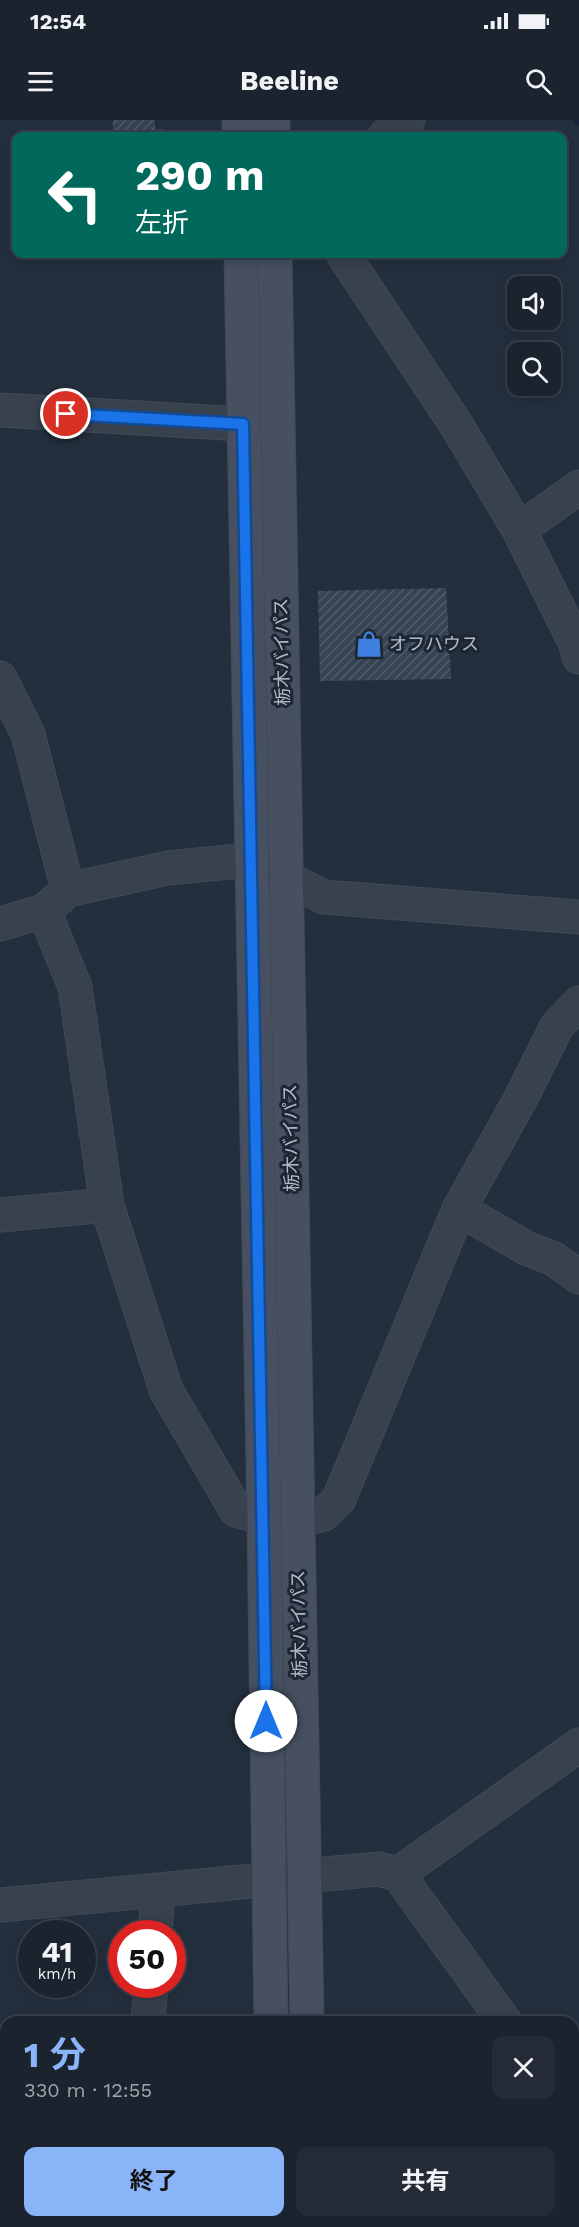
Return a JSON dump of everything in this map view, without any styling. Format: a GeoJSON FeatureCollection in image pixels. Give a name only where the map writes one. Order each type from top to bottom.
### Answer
{"type":"FeatureCollection","features":[{"type":"Feature","properties":{"kind":"main road","name":"栃木バイパス"},"geometry":{"type":"LineString","coordinates":[[241,258],[271,2016]]}},
{"type":"Feature","properties":{"kind":"main road","name":"栃木バイパス"},"geometry":{"type":"LineString","coordinates":[[275,258],[307,2016]]}},
{"type":"Feature","properties":{"kind":"street"},"geometry":{"type":"LineString","coordinates":[[239,120],[250,132]]}},
{"type":"Feature","properties":{"kind":"street"},"geometry":{"type":"LineString","coordinates":[[391,132],[408,120]]}},
{"type":"Feature","properties":{"kind":"street"},"geometry":{"type":"LineString","coordinates":[[346,258],[457,426],[519,530],[575,642],[579,657]]}},
{"type":"Feature","properties":{"kind":"street"},"geometry":{"type":"LineString","coordinates":[[0,410],[243,424]]}},
{"type":"Feature","properties":{"kind":"street"},"geometry":{"type":"LineString","coordinates":[[519,530],[579,487]]}},
{"type":"Feature","properties":{"kind":"street"},"geometry":{"type":"LineString","coordinates":[[0,678],[28,734],[56,901],[75,987],[107,1205],[166,1390],[236,1510],[264,1518]]}},
{"type":"Feature","properties":{"kind":"street"},"geometry":{"type":"LineString","coordinates":[[0,924],[56,901],[168,868],[250,860],[324,897],[579,917]]}},
{"type":"Feature","properties":{"kind":"street"},"geometry":{"type":"LineString","coordinates":[[297,1521],[324,1514],[339,1499],[459,1209],[521,1098],[557,1026],[579,1003]]}},
{"type":"Feature","properties":{"kind":"street"},"geometry":{"type":"LineString","coordinates":[[0,1215],[107,1205]]}},
{"type":"Feature","properties":{"kind":"street"},"geometry":{"type":"LineString","coordinates":[[459,1209],[526,1248],[554,1259],[579,1277]]}},
{"type":"Feature","properties":{"kind":"street"},"geometry":{"type":"LineString","coordinates":[[398,1874],[579,1745]]}},
{"type":"Feature","properties":{"kind":"street"},"geometry":{"type":"LineString","coordinates":[[0,1905],[378,1869],[398,1874],[501,2016]]}},
{"type":"Feature","properties":{"kind":"street"},"geometry":{"type":"LineString","coordinates":[[156,1920],[158,1890]]}},
{"type":"Feature","properties":{"kind":"street"},"geometry":{"type":"LineString","coordinates":[[148,2016],[150,1998]]}},
{"type":"Feature","properties":{"kind":"building"},"geometry":{"type":"Polygon","coordinates":[[[113,120],[155,120],[155,129],[198,132],[112,132],[113,120]]]}},
{"type":"Feature","properties":{"kind":"building"},"geometry":{"type":"Polygon","coordinates":[[[446,588],[451,679],[320,681],[318,591],[446,588]]]}},
{"type":"Feature","properties":{"kind":"place","name":"オフハウス"},"geometry":{"type":"Point","coordinates":[369,644]}},
{"type":"Feature","properties":{"kind":"route"},"geometry":{"type":"LineString","coordinates":[[66,414],[243,424],[266,1721]]}}]}
